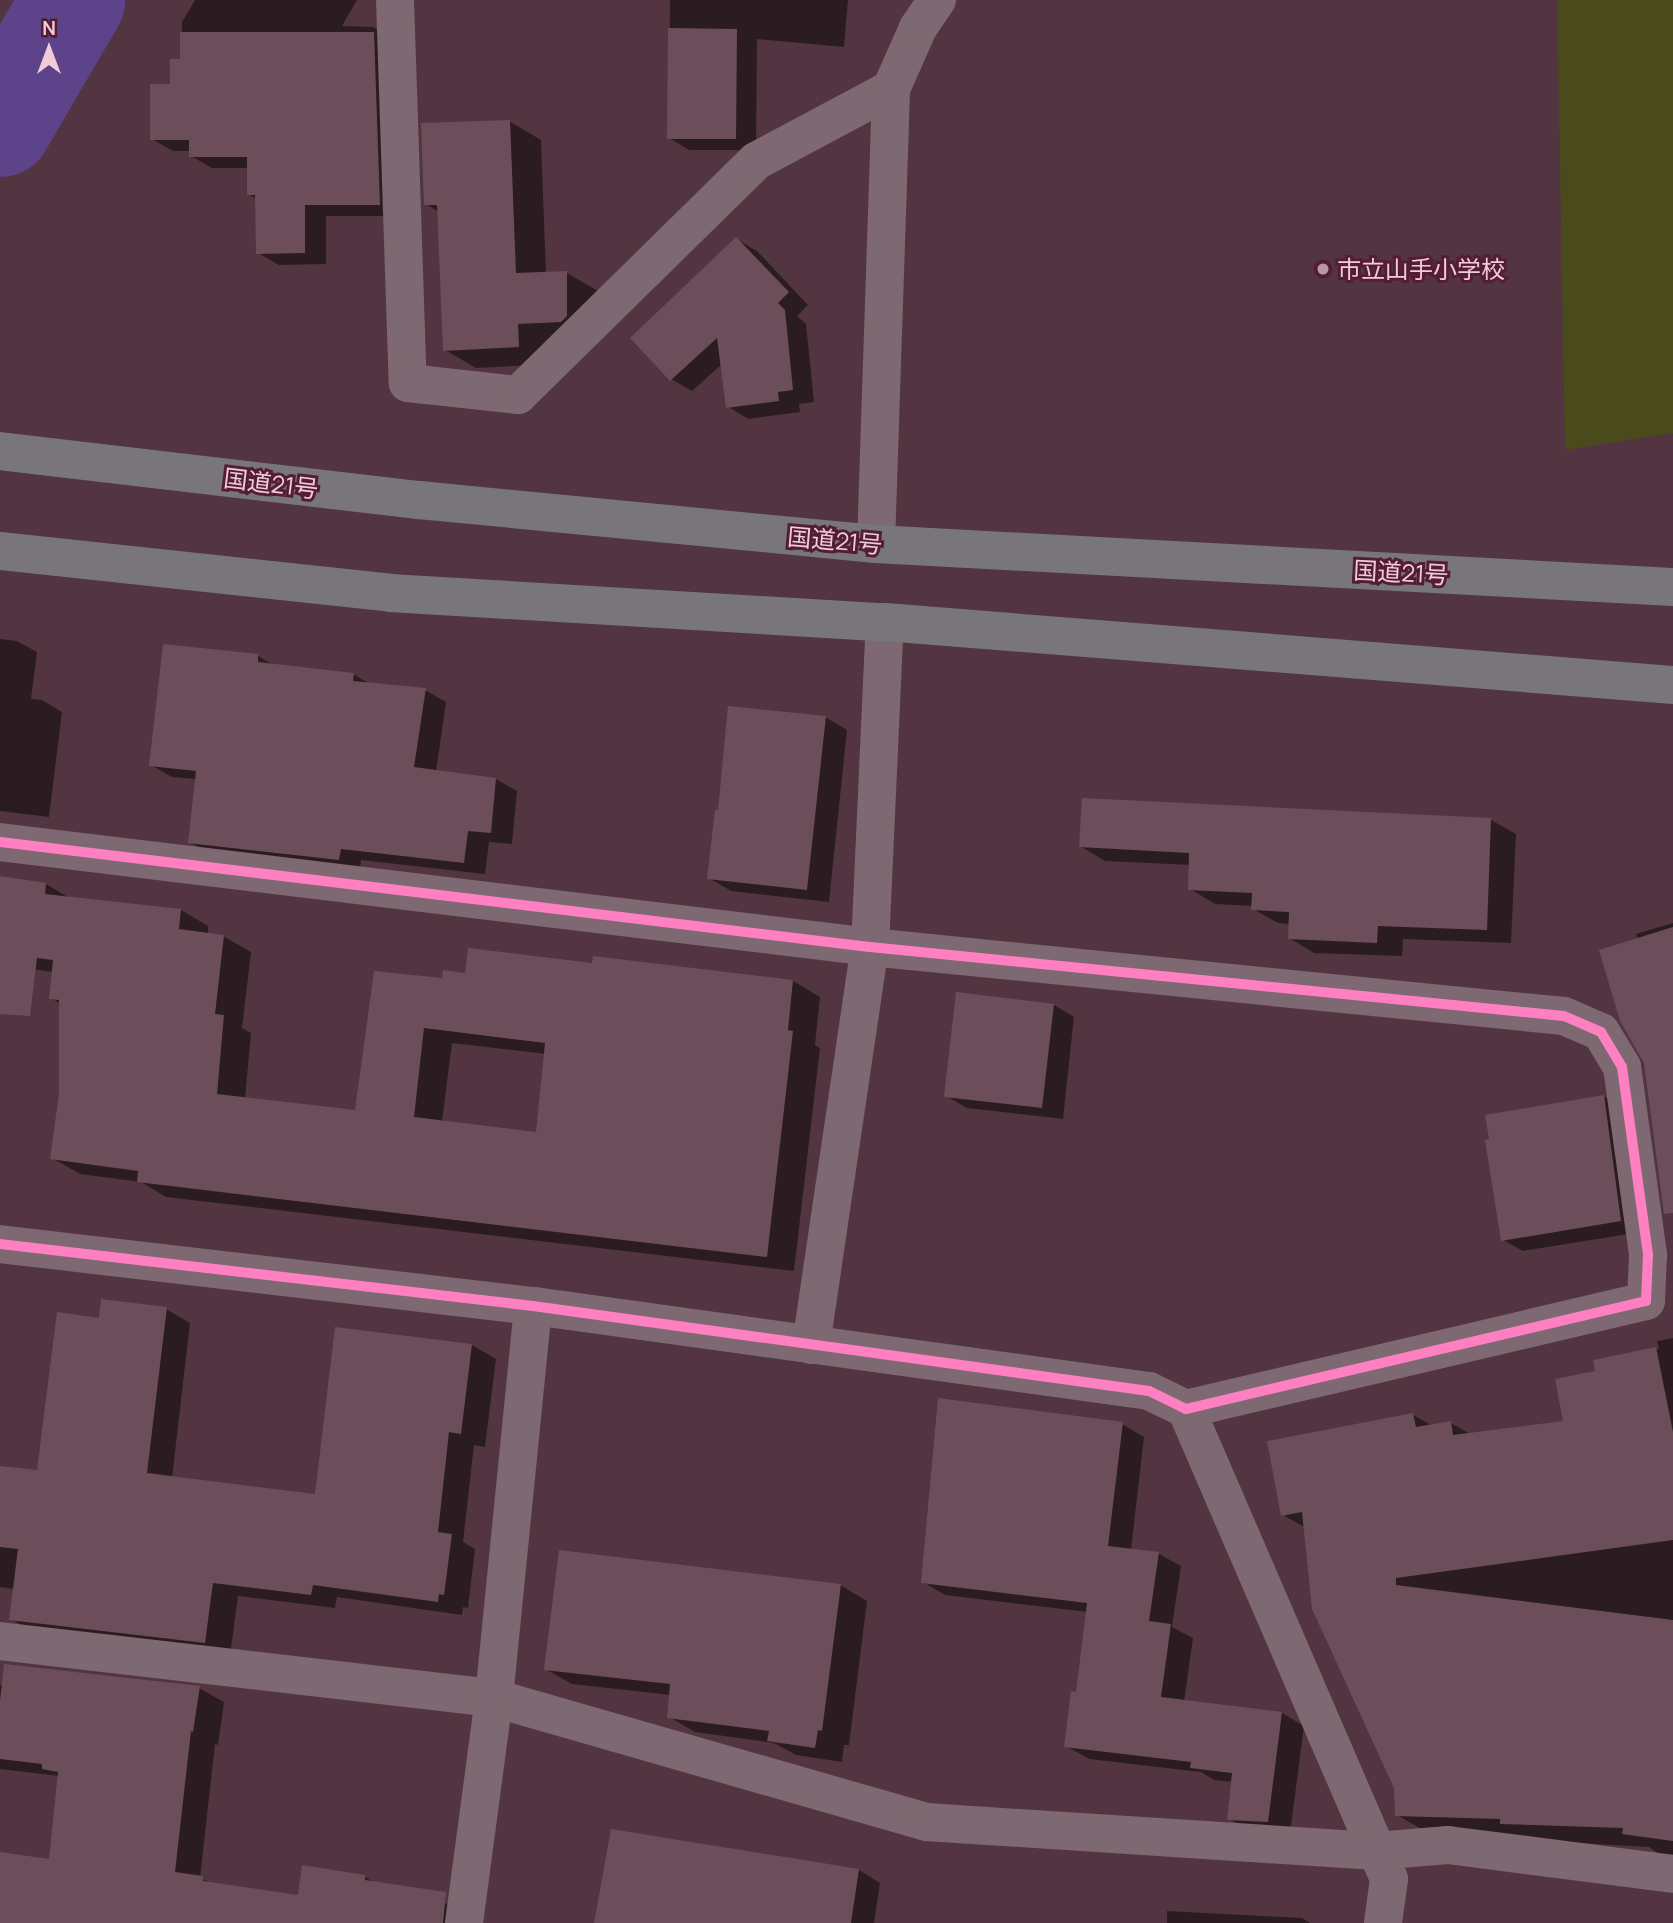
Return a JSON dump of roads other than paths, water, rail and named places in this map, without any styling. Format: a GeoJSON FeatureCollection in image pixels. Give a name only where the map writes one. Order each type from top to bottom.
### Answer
{"type":"FeatureCollection","features":[{"type":"Feature","properties":{"kind":"highway","name":"国道21号"},"geometry":{"type":"LineString","coordinates":[[0,451],[419,500],[876,544],[1673,587]]}},
{"type":"Feature","properties":{"kind":"highway"},"geometry":{"type":"LineString","coordinates":[[0,551],[390,593],[884,622],[1673,685]]}},
{"type":"Feature","properties":{"kind":"street"},"geometry":{"type":"LineString","coordinates":[[395,0],[408,383],[518,395],[756,161],[891,89]]}},
{"type":"Feature","properties":{"kind":"street"},"geometry":{"type":"LineString","coordinates":[[876,544],[891,89],[918,28],[937,0]]}},
{"type":"Feature","properties":{"kind":"street"},"geometry":{"type":"LineString","coordinates":[[811,1345],[870,947],[884,622]]}},
{"type":"Feature","properties":{"kind":"street"},"geometry":{"type":"LineString","coordinates":[[0,842],[870,947],[1564,1016],[1601,1032],[1622,1067],[1648,1255],[1646,1301],[1186,1409],[1149,1391],[533,1306],[0,1244]]}},
{"type":"Feature","properties":{"kind":"street"},"geometry":{"type":"LineString","coordinates":[[464,1923],[494,1698],[533,1306]]}},
{"type":"Feature","properties":{"kind":"street"},"geometry":{"type":"LineString","coordinates":[[1186,1409],[1389,1879],[1383,1923]]}},
{"type":"Feature","properties":{"kind":"street"},"geometry":{"type":"LineString","coordinates":[[0,1641],[494,1698],[926,1822],[1376,1851],[1448,1845],[1673,1874]]}},
{"type":"Feature","properties":{"kind":"waterway"},"geometry":{"type":"LineString","coordinates":[[0,125],[73,0]]}},
{"type":"Feature","properties":{"kind":"place","name":"市立山手小学校"},"geometry":{"type":"Point","coordinates":[1323,269]}}]}
